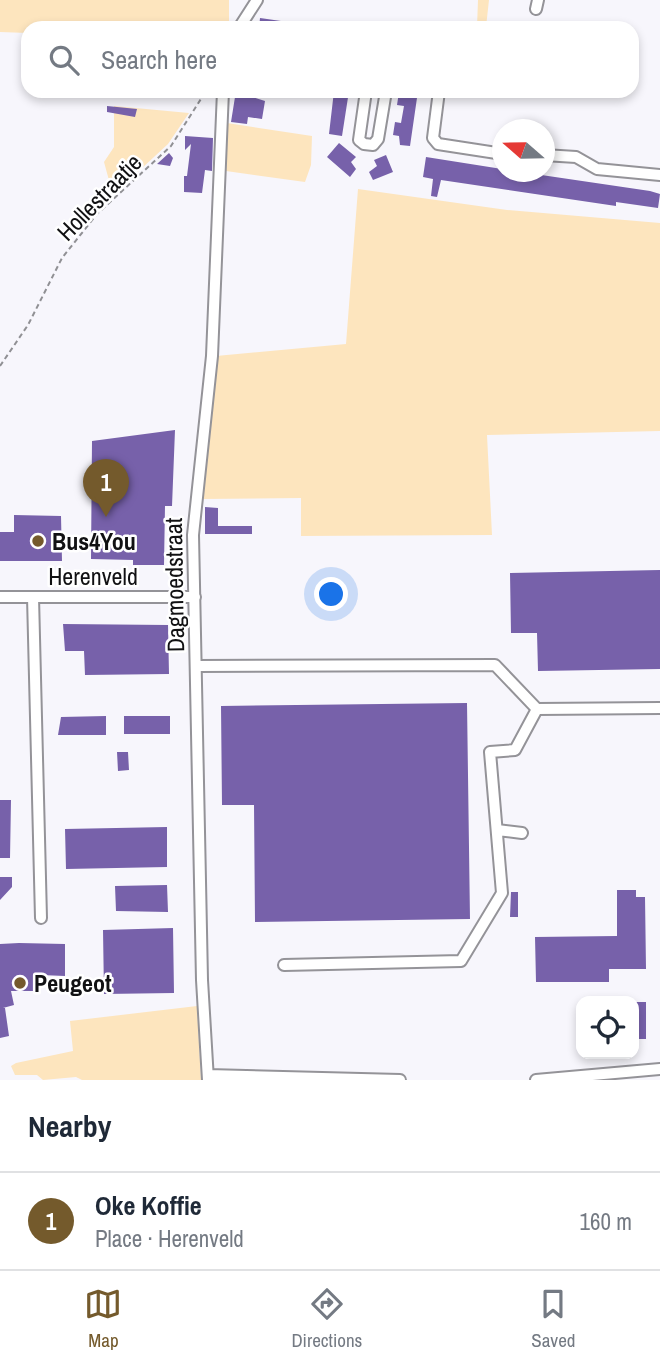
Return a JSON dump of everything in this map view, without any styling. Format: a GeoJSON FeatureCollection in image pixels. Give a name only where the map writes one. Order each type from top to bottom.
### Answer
{"type":"FeatureCollection","features":[{"type":"Feature","properties":{"kind":"street"},"geometry":{"type":"LineString","coordinates":[[244,21],[257,0]]}},
{"type":"Feature","properties":{"kind":"street","name":"Dagmoedstraat"},"geometry":{"type":"LineString","coordinates":[[208,1077],[202,979],[193,525],[212,356],[223,98]]}},
{"type":"Feature","properties":{"kind":"street"},"geometry":{"type":"LineString","coordinates":[[365,98],[359,140],[373,145],[379,139],[385,98]]}},
{"type":"Feature","properties":{"kind":"street"},"geometry":{"type":"LineString","coordinates":[[438,98],[433,138],[438,144],[492,152]]}},
{"type":"Feature","properties":{"kind":"street"},"geometry":{"type":"LineString","coordinates":[[555,156],[576,157],[597,169],[660,175]]}},
{"type":"Feature","properties":{"kind":"street","name":"Herenveld"},"geometry":{"type":"LineString","coordinates":[[0,597],[195,597]]}},
{"type":"Feature","properties":{"kind":"street","name":"Herenveld"},"geometry":{"type":"LineString","coordinates":[[33,597],[41,918]]}},
{"type":"Feature","properties":{"kind":"street"},"geometry":{"type":"LineString","coordinates":[[197,666],[495,665],[537,709],[660,708]]}},
{"type":"Feature","properties":{"kind":"street"},"geometry":{"type":"LineString","coordinates":[[284,965],[461,961],[502,894],[490,752],[515,750],[537,709]]}},
{"type":"Feature","properties":{"kind":"street"},"geometry":{"type":"LineString","coordinates":[[497,830],[522,833]]}},
{"type":"Feature","properties":{"kind":"street"},"geometry":{"type":"LineString","coordinates":[[536,1080],[660,1069]]}},
{"type":"Feature","properties":{"kind":"street"},"geometry":{"type":"LineString","coordinates":[[208,1077],[400,1080]]}},
{"type":"Feature","properties":{"kind":"path","name":"Hollestraatje"},"geometry":{"type":"LineString","coordinates":[[0,366],[28,325],[62,258],[97,214],[171,146],[202,98]]}},
{"type":"Feature","properties":{"kind":"shaded area"},"geometry":{"type":"Polygon","coordinates":[[[0,0],[229,0],[229,21],[21,21],[21,33],[0,32],[0,0]]]}},
{"type":"Feature","properties":{"kind":"shaded area"},"geometry":{"type":"Polygon","coordinates":[[[478,0],[489,0],[487,21],[477,21],[478,0]]]}},
{"type":"Feature","properties":{"kind":"shaded area"},"geometry":{"type":"Polygon","coordinates":[[[114,106],[189,113],[168,144],[113,195],[104,162],[114,147],[114,106]]]}},
{"type":"Feature","properties":{"kind":"shaded area"},"geometry":{"type":"Polygon","coordinates":[[[227,123],[312,136],[311,165],[305,182],[226,171],[227,123]]]}},
{"type":"Feature","properties":{"kind":"shaded area"},"geometry":{"type":"Polygon","coordinates":[[[358,189],[507,210],[660,223],[660,431],[487,435],[492,535],[301,536],[301,498],[202,499],[216,356],[346,344],[358,189]]]}},
{"type":"Feature","properties":{"kind":"shaded area"},"geometry":{"type":"Polygon","coordinates":[[[197,1006],[201,1080],[82,1080],[76,1077],[43,1080],[37,1075],[15,1075],[11,1066],[73,1051],[70,1021],[197,1006]]]}},
{"type":"Feature","properties":{"kind":"building"},"geometry":{"type":"Polygon","coordinates":[[[260,18],[281,21],[260,21],[260,18]]]}},
{"type":"Feature","properties":{"kind":"building"},"geometry":{"type":"Polygon","coordinates":[[[235,98],[265,101],[262,119],[248,117],[247,124],[231,122],[235,98]]]}},
{"type":"Feature","properties":{"kind":"building"},"geometry":{"type":"Polygon","coordinates":[[[333,98],[348,98],[342,136],[329,134],[333,98]]]}},
{"type":"Feature","properties":{"kind":"building"},"geometry":{"type":"Polygon","coordinates":[[[398,98],[417,98],[410,146],[400,145],[399,136],[393,135],[395,122],[401,123],[404,106],[397,105],[398,98]]]}},
{"type":"Feature","properties":{"kind":"building"},"geometry":{"type":"Polygon","coordinates":[[[107,106],[137,109],[135,117],[107,112],[107,106]]]}},
{"type":"Feature","properties":{"kind":"building"},"geometry":{"type":"Polygon","coordinates":[[[185,136],[213,138],[212,171],[205,170],[202,193],[184,192],[184,176],[187,176],[191,144],[185,150],[185,136]]]}},
{"type":"Feature","properties":{"kind":"building"},"geometry":{"type":"Polygon","coordinates":[[[339,143],[356,157],[351,162],[356,169],[350,177],[327,157],[339,143]]]}},
{"type":"Feature","properties":{"kind":"building"},"geometry":{"type":"Polygon","coordinates":[[[169,153],[173,158],[170,166],[157,164],[169,153]]]}},
{"type":"Feature","properties":{"kind":"building"},"geometry":{"type":"Polygon","coordinates":[[[386,155],[393,172],[373,180],[369,172],[377,166],[374,160],[386,155]]]}},
{"type":"Feature","properties":{"kind":"building"},"geometry":{"type":"Polygon","coordinates":[[[426,157],[492,167],[492,182],[555,182],[555,177],[660,194],[658,208],[616,202],[616,206],[441,180],[437,197],[431,196],[433,179],[423,177],[426,157]]]}},
{"type":"Feature","properties":{"kind":"building"},"geometry":{"type":"Polygon","coordinates":[[[175,430],[172,506],[165,506],[164,565],[133,565],[133,560],[91,559],[92,441],[175,430]]]}},
{"type":"Feature","properties":{"kind":"building"},"geometry":{"type":"Polygon","coordinates":[[[205,507],[218,508],[218,526],[252,526],[252,534],[205,534],[205,507]]]}},
{"type":"Feature","properties":{"kind":"building","name":"Bus4You"},"geometry":{"type":"Polygon","coordinates":[[[14,515],[61,516],[62,561],[0,561],[0,532],[14,532],[14,515]]]}},
{"type":"Feature","properties":{"kind":"building"},"geometry":{"type":"Polygon","coordinates":[[[660,570],[660,669],[538,671],[537,633],[511,633],[510,573],[660,570]]]}},
{"type":"Feature","properties":{"kind":"building"},"geometry":{"type":"Polygon","coordinates":[[[63,624],[168,625],[169,674],[85,675],[84,651],[65,651],[63,624]]]}},
{"type":"Feature","properties":{"kind":"building"},"geometry":{"type":"Polygon","coordinates":[[[467,703],[470,919],[255,922],[254,805],[222,805],[221,706],[467,703]]]}},
{"type":"Feature","properties":{"kind":"building"},"geometry":{"type":"Polygon","coordinates":[[[106,716],[106,735],[58,735],[61,717],[106,716]]]}},
{"type":"Feature","properties":{"kind":"building"},"geometry":{"type":"Polygon","coordinates":[[[124,716],[170,716],[170,734],[124,734],[124,716]]]}},
{"type":"Feature","properties":{"kind":"building"},"geometry":{"type":"Polygon","coordinates":[[[117,752],[128,752],[129,770],[118,771],[117,752]]]}},
{"type":"Feature","properties":{"kind":"building"},"geometry":{"type":"Polygon","coordinates":[[[0,800],[11,800],[10,858],[0,858],[0,800]]]}},
{"type":"Feature","properties":{"kind":"building"},"geometry":{"type":"Polygon","coordinates":[[[167,827],[167,867],[66,869],[65,829],[167,827]]]}},
{"type":"Feature","properties":{"kind":"building"},"geometry":{"type":"Polygon","coordinates":[[[0,877],[12,877],[12,887],[0,900],[0,877]]]}},
{"type":"Feature","properties":{"kind":"building"},"geometry":{"type":"Polygon","coordinates":[[[167,885],[168,912],[116,911],[115,886],[167,885]]]}},
{"type":"Feature","properties":{"kind":"building"},"geometry":{"type":"Polygon","coordinates":[[[617,890],[636,890],[636,897],[645,897],[646,969],[609,969],[609,982],[536,982],[535,937],[617,936],[617,890]]]}},
{"type":"Feature","properties":{"kind":"building"},"geometry":{"type":"Polygon","coordinates":[[[511,892],[518,892],[518,917],[510,917],[511,892]]]}},
{"type":"Feature","properties":{"kind":"building"},"geometry":{"type":"Polygon","coordinates":[[[173,928],[174,993],[104,994],[103,930],[173,928]]]}},
{"type":"Feature","properties":{"kind":"building","name":"Peugeot"},"geometry":{"type":"Polygon","coordinates":[[[0,944],[65,944],[65,976],[41,975],[41,991],[11,991],[14,1005],[3,1008],[9,1036],[0,1038],[0,944]]]}},
{"type":"Feature","properties":{"kind":"building"},"geometry":{"type":"Polygon","coordinates":[[[639,1002],[646,1002],[646,1039],[639,1039],[639,1002]]]}},
{"type":"Feature","properties":{"kind":"place","name":"Oke Koffie"},"geometry":{"type":"Point","coordinates":[106,517]}},
{"type":"Feature","properties":{"kind":"place","name":"Bus4You"},"geometry":{"type":"Point","coordinates":[38,541]}},
{"type":"Feature","properties":{"kind":"place","name":"Peugeot"},"geometry":{"type":"Point","coordinates":[20,983]}}]}
